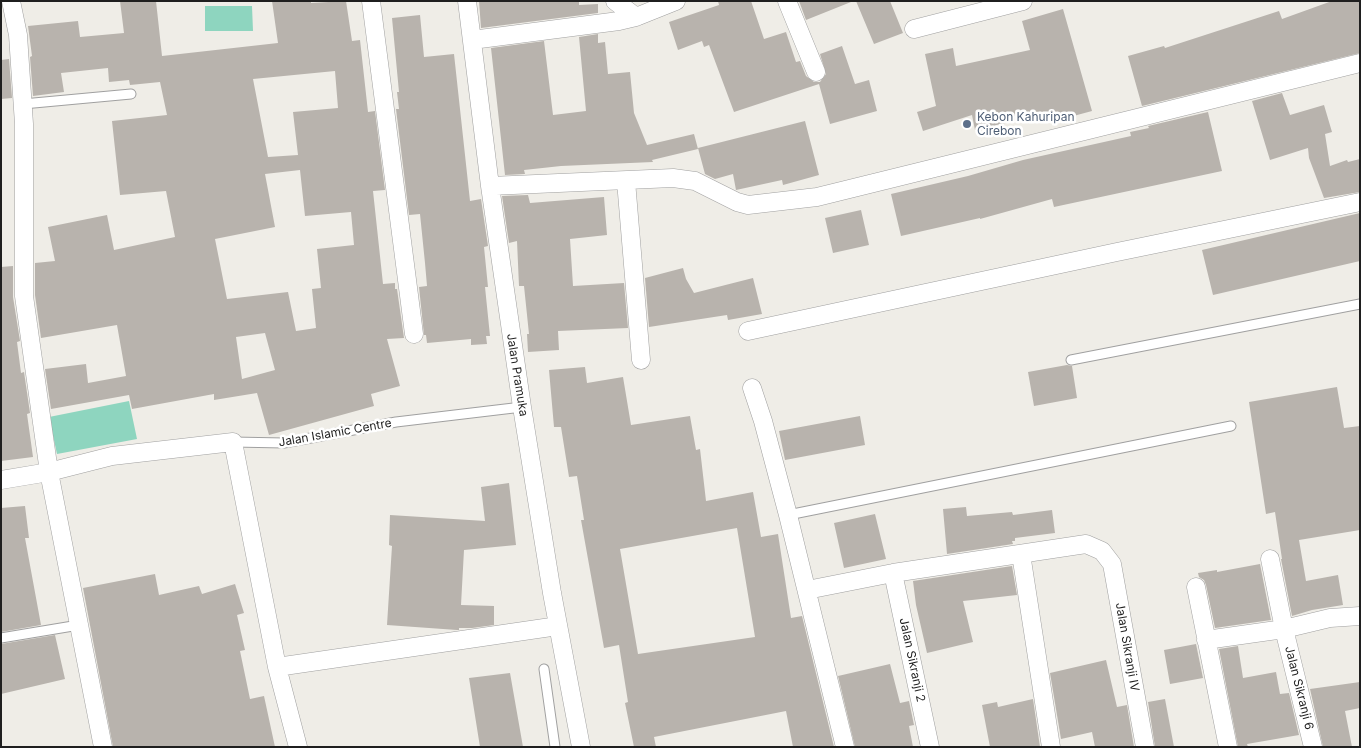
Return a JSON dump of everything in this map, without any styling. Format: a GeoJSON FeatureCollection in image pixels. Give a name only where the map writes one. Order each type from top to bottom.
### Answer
{"type":"FeatureCollection","features":[{"type":"Feature","properties":{"kind":"street"},"geometry":{"type":"LineString","coordinates":[[10,1],[18,35],[24,124],[24,296],[49,472],[103,747]]}},
{"type":"Feature","properties":{"kind":"street"},"geometry":{"type":"LineString","coordinates":[[371,1],[414,334]]}},
{"type":"Feature","properties":{"kind":"street","name":"Jalan Pramuka"},"geometry":{"type":"LineString","coordinates":[[467,1],[490,186],[522,407],[558,626],[581,747]]}},
{"type":"Feature","properties":{"kind":"street"},"geometry":{"type":"LineString","coordinates":[[615,1],[636,17]]}},
{"type":"Feature","properties":{"kind":"street"},"geometry":{"type":"LineString","coordinates":[[472,40],[636,17],[676,1]]}},
{"type":"Feature","properties":{"kind":"street"},"geometry":{"type":"LineString","coordinates":[[787,1],[816,72]]}},
{"type":"Feature","properties":{"kind":"street"},"geometry":{"type":"LineString","coordinates":[[914,29],[1024,1]]}},
{"type":"Feature","properties":{"kind":"street"},"geometry":{"type":"LineString","coordinates":[[490,186],[674,178],[695,181],[737,202],[748,205],[817,197],[1360,63]]}},
{"type":"Feature","properties":{"kind":"street"},"geometry":{"type":"LineString","coordinates":[[626,181],[641,360]]}},
{"type":"Feature","properties":{"kind":"street"},"geometry":{"type":"LineString","coordinates":[[748,331],[1360,202]]}},
{"type":"Feature","properties":{"kind":"street"},"geometry":{"type":"LineString","coordinates":[[752,388],[763,421],[788,515],[845,747]]}},
{"type":"Feature","properties":{"kind":"street"},"geometry":{"type":"LineString","coordinates":[[233,442],[277,667],[298,747]]}},
{"type":"Feature","properties":{"kind":"street","name":"Jalan Islamic Centre"},"geometry":{"type":"LineString","coordinates":[[1,480],[49,472],[112,456],[233,442]]}},
{"type":"Feature","properties":{"kind":"street","name":"Jalan Sikranji IV"},"geometry":{"type":"LineString","coordinates":[[1021,554],[1086,544],[1102,551],[1112,564],[1145,747]]}},
{"type":"Feature","properties":{"kind":"street"},"geometry":{"type":"LineString","coordinates":[[807,590],[893,573],[1021,554],[1051,747]]}},
{"type":"Feature","properties":{"kind":"street","name":"Jalan Sikranji 6"},"geometry":{"type":"LineString","coordinates":[[1270,559],[1284,629],[1313,747]]}},
{"type":"Feature","properties":{"kind":"street","name":"Jalan Sikranji 2"},"geometry":{"type":"LineString","coordinates":[[893,573],[930,747]]}},
{"type":"Feature","properties":{"kind":"street"},"geometry":{"type":"LineString","coordinates":[[1196,587],[1228,747]]}},
{"type":"Feature","properties":{"kind":"street"},"geometry":{"type":"LineString","coordinates":[[1206,640],[1284,629],[1330,618],[1360,616]]}},
{"type":"Feature","properties":{"kind":"street"},"geometry":{"type":"LineString","coordinates":[[277,667],[558,626]]}},
{"type":"Feature","properties":{"kind":"lane"},"geometry":{"type":"LineString","coordinates":[[23,104],[131,94]]}},
{"type":"Feature","properties":{"kind":"lane"},"geometry":{"type":"LineString","coordinates":[[1071,360],[1360,304]]}},
{"type":"Feature","properties":{"kind":"lane","name":"Jalan Islamic Centre"},"geometry":{"type":"LineString","coordinates":[[233,442],[284,443],[396,422],[522,407]]}},
{"type":"Feature","properties":{"kind":"lane"},"geometry":{"type":"LineString","coordinates":[[788,515],[1231,426]]}},
{"type":"Feature","properties":{"kind":"lane"},"geometry":{"type":"LineString","coordinates":[[1,638],[79,625]]}},
{"type":"Feature","properties":{"kind":"lane"},"geometry":{"type":"LineString","coordinates":[[544,669],[555,747]]}},
{"type":"Feature","properties":{"kind":"green space"},"geometry":{"type":"Polygon","coordinates":[[[205,6],[252,6],[253,31],[205,31],[205,6]]]}},
{"type":"Feature","properties":{"kind":"green space"},"geometry":{"type":"Polygon","coordinates":[[[129,401],[137,439],[57,454],[49,417],[129,401]]]}},
{"type":"Feature","properties":{"kind":"building"},"geometry":{"type":"Polygon","coordinates":[[[120,1],[156,1],[162,56],[278,43],[272,1],[311,1],[311,3],[346,1],[352,41],[360,40],[368,112],[375,111],[385,190],[373,191],[383,284],[395,283],[404,338],[387,339],[400,386],[371,394],[374,406],[269,435],[257,393],[214,400],[214,394],[132,409],[129,395],[51,409],[45,369],[86,364],[88,383],[126,376],[117,325],[41,338],[35,295],[35,263],[55,261],[48,227],[107,215],[114,250],[175,237],[166,191],[120,195],[112,121],[167,115],[160,82],[130,85],[129,80],[109,82],[108,68],[61,73],[64,92],[33,96],[30,57],[32,56],[28,26],[78,21],[80,37],[124,33],[120,1]],[[335,71],[253,79],[268,157],[298,155],[293,112],[338,108],[335,71]],[[300,170],[265,174],[275,227],[215,239],[227,299],[288,292],[296,331],[316,328],[312,289],[321,288],[317,249],[354,245],[351,212],[305,216],[300,170]],[[265,333],[236,337],[242,379],[275,370],[265,333]]]}},
{"type":"Feature","properties":{"kind":"building"},"geometry":{"type":"Polygon","coordinates":[[[479,1],[579,1],[579,5],[598,4],[598,13],[481,28],[479,1]]]}},
{"type":"Feature","properties":{"kind":"building"},"geometry":{"type":"Polygon","coordinates":[[[718,1],[751,1],[764,39],[786,32],[796,62],[800,61],[806,76],[814,82],[820,82],[826,74],[820,54],[842,46],[855,84],[869,80],[877,111],[830,124],[819,84],[734,112],[709,45],[704,47],[702,41],[678,50],[669,22],[719,5],[718,1]]]}},
{"type":"Feature","properties":{"kind":"building"},"geometry":{"type":"Polygon","coordinates":[[[799,1],[851,1],[851,2],[806,20],[799,1]]]}},
{"type":"Feature","properties":{"kind":"building"},"geometry":{"type":"Polygon","coordinates":[[[856,1],[890,1],[903,33],[874,44],[856,1]]]}},
{"type":"Feature","properties":{"kind":"building"},"geometry":{"type":"Polygon","coordinates":[[[1332,1],[1360,1],[1360,53],[1142,106],[1128,56],[1164,46],[1165,48],[1279,11],[1282,19],[1332,1]]]}},
{"type":"Feature","properties":{"kind":"building"},"geometry":{"type":"Polygon","coordinates":[[[1063,9],[1092,111],[1051,122],[1048,113],[975,130],[972,115],[923,131],[917,112],[936,106],[925,54],[953,48],[956,66],[1030,50],[1022,21],[1063,9]]]}},
{"type":"Feature","properties":{"kind":"building"},"geometry":{"type":"Polygon","coordinates":[[[420,15],[424,57],[454,54],[470,201],[481,199],[488,246],[484,247],[488,287],[485,287],[490,336],[486,336],[487,344],[471,345],[471,339],[427,343],[426,335],[424,335],[419,287],[427,286],[425,263],[420,214],[409,215],[396,109],[399,109],[397,92],[399,92],[392,18],[420,15]]]}},
{"type":"Feature","properties":{"kind":"building"},"geometry":{"type":"Polygon","coordinates":[[[598,34],[598,43],[605,42],[608,74],[630,72],[634,113],[647,145],[694,134],[698,149],[652,160],[653,162],[561,166],[524,170],[525,174],[505,175],[491,48],[544,41],[553,115],[586,111],[579,37],[598,34]]]}},
{"type":"Feature","properties":{"kind":"building"},"geometry":{"type":"Polygon","coordinates":[[[9,59],[12,98],[1,99],[1,60],[9,59]]]}},
{"type":"Feature","properties":{"kind":"building"},"geometry":{"type":"Polygon","coordinates":[[[1282,93],[1290,115],[1324,105],[1332,132],[1325,134],[1330,166],[1347,160],[1348,162],[1360,159],[1360,192],[1324,198],[1309,158],[1308,148],[1270,160],[1252,101],[1282,93]]]}},
{"type":"Feature","properties":{"kind":"building"},"geometry":{"type":"Polygon","coordinates":[[[1208,112],[1222,171],[1054,207],[1052,199],[980,219],[901,236],[891,194],[968,176],[1023,160],[1131,136],[1130,132],[1149,128],[1148,126],[1208,112]]]}},
{"type":"Feature","properties":{"kind":"building"},"geometry":{"type":"Polygon","coordinates":[[[805,121],[819,175],[783,185],[782,180],[736,190],[733,174],[715,179],[705,174],[698,148],[805,121]]]}},
{"type":"Feature","properties":{"kind":"building"},"geometry":{"type":"Polygon","coordinates":[[[528,195],[530,203],[604,197],[607,235],[570,239],[573,286],[624,283],[628,328],[558,331],[559,350],[528,352],[527,334],[529,334],[524,286],[519,286],[517,241],[509,243],[502,196],[528,195]]]}},
{"type":"Feature","properties":{"kind":"building"},"geometry":{"type":"Polygon","coordinates":[[[861,210],[869,245],[833,253],[825,218],[861,210]]]}},
{"type":"Feature","properties":{"kind":"building"},"geometry":{"type":"Polygon","coordinates":[[[1360,213],[1360,261],[1213,295],[1202,250],[1360,213]]]}},
{"type":"Feature","properties":{"kind":"building"},"geometry":{"type":"Polygon","coordinates":[[[13,266],[13,297],[20,341],[17,342],[21,373],[24,372],[30,413],[27,414],[33,457],[1,461],[1,267],[13,266]]]}},
{"type":"Feature","properties":{"kind":"building"},"geometry":{"type":"Polygon","coordinates":[[[683,268],[686,279],[694,293],[753,278],[762,314],[728,320],[727,315],[649,327],[645,278],[683,268]]]}},
{"type":"Feature","properties":{"kind":"building"},"geometry":{"type":"Polygon","coordinates":[[[1067,365],[1072,366],[1077,398],[1034,406],[1028,372],[1067,365]]]}},
{"type":"Feature","properties":{"kind":"building"},"geometry":{"type":"Polygon","coordinates":[[[585,367],[587,383],[623,377],[631,425],[690,416],[696,450],[700,449],[706,501],[753,492],[761,537],[778,534],[791,618],[802,616],[834,747],[793,747],[786,711],[654,737],[656,747],[634,747],[625,703],[628,702],[619,645],[604,648],[581,520],[584,520],[577,476],[569,477],[561,427],[554,427],[549,370],[585,367]],[[737,528],[620,549],[638,654],[755,637],[737,528]]]}},
{"type":"Feature","properties":{"kind":"building"},"geometry":{"type":"Polygon","coordinates":[[[1337,387],[1344,428],[1360,426],[1360,530],[1299,540],[1306,581],[1338,575],[1343,605],[1312,610],[1292,616],[1281,559],[1275,512],[1266,514],[1249,402],[1337,387]]]}},
{"type":"Feature","properties":{"kind":"building"},"geometry":{"type":"Polygon","coordinates":[[[860,416],[865,445],[785,460],[779,431],[860,416]]]}},
{"type":"Feature","properties":{"kind":"building"},"geometry":{"type":"Polygon","coordinates":[[[509,483],[516,545],[464,550],[461,605],[494,606],[494,625],[459,628],[457,630],[387,625],[392,546],[389,545],[390,515],[485,521],[481,487],[509,483]]]}},
{"type":"Feature","properties":{"kind":"building"},"geometry":{"type":"Polygon","coordinates":[[[25,506],[29,538],[25,538],[41,625],[1,632],[1,508],[25,506]]]}},
{"type":"Feature","properties":{"kind":"building"},"geometry":{"type":"Polygon","coordinates":[[[966,507],[967,516],[1012,512],[1013,515],[1052,510],[1055,533],[1015,538],[1015,541],[1012,541],[1013,544],[947,554],[943,509],[966,507]]]}},
{"type":"Feature","properties":{"kind":"building"},"geometry":{"type":"Polygon","coordinates":[[[875,514],[886,559],[844,568],[834,523],[875,514]]]}},
{"type":"Feature","properties":{"kind":"building"},"geometry":{"type":"Polygon","coordinates":[[[1260,564],[1271,620],[1215,628],[1206,585],[1198,573],[1217,570],[1217,572],[1260,564]]]}},
{"type":"Feature","properties":{"kind":"building"},"geometry":{"type":"Polygon","coordinates":[[[1012,566],[1017,595],[963,601],[973,642],[927,653],[916,605],[913,581],[1012,566]]]}},
{"type":"Feature","properties":{"kind":"building"},"geometry":{"type":"Polygon","coordinates":[[[155,574],[159,595],[199,586],[202,594],[235,584],[244,613],[237,615],[245,650],[240,651],[250,699],[264,696],[275,747],[113,747],[83,588],[155,574]]]}},
{"type":"Feature","properties":{"kind":"building"},"geometry":{"type":"Polygon","coordinates":[[[55,635],[65,679],[1,694],[1,644],[55,635]]]}},
{"type":"Feature","properties":{"kind":"building"},"geometry":{"type":"Polygon","coordinates":[[[1196,644],[1203,678],[1170,684],[1164,650],[1196,644]]]}},
{"type":"Feature","properties":{"kind":"building"},"geometry":{"type":"Polygon","coordinates":[[[1238,646],[1243,678],[1276,672],[1280,694],[1289,693],[1299,735],[1247,744],[1248,747],[1238,747],[1219,649],[1238,646]]]}},
{"type":"Feature","properties":{"kind":"building"},"geometry":{"type":"Polygon","coordinates":[[[1106,660],[1117,707],[1127,705],[1134,747],[1095,747],[1092,732],[1061,739],[1050,673],[1106,660]]]}},
{"type":"Feature","properties":{"kind":"building"},"geometry":{"type":"Polygon","coordinates":[[[890,664],[900,703],[909,701],[914,725],[909,726],[913,747],[855,747],[838,676],[890,664]]]}},
{"type":"Feature","properties":{"kind":"building"},"geometry":{"type":"Polygon","coordinates":[[[510,673],[523,747],[480,747],[469,678],[510,673]]]}},
{"type":"Feature","properties":{"kind":"building"},"geometry":{"type":"Polygon","coordinates":[[[1360,682],[1360,708],[1345,711],[1352,747],[1323,747],[1310,689],[1360,682]]]}},
{"type":"Feature","properties":{"kind":"building"},"geometry":{"type":"Polygon","coordinates":[[[1033,699],[1040,747],[990,747],[982,705],[997,702],[998,707],[1033,699]]]}},
{"type":"Feature","properties":{"kind":"building"},"geometry":{"type":"Polygon","coordinates":[[[1165,699],[1174,747],[1155,747],[1148,702],[1165,699]]]}},
{"type":"Feature","properties":{"kind":"place","name":"Kebon Kahuripan Cirebon"},"geometry":{"type":"Point","coordinates":[967,124]}}]}
